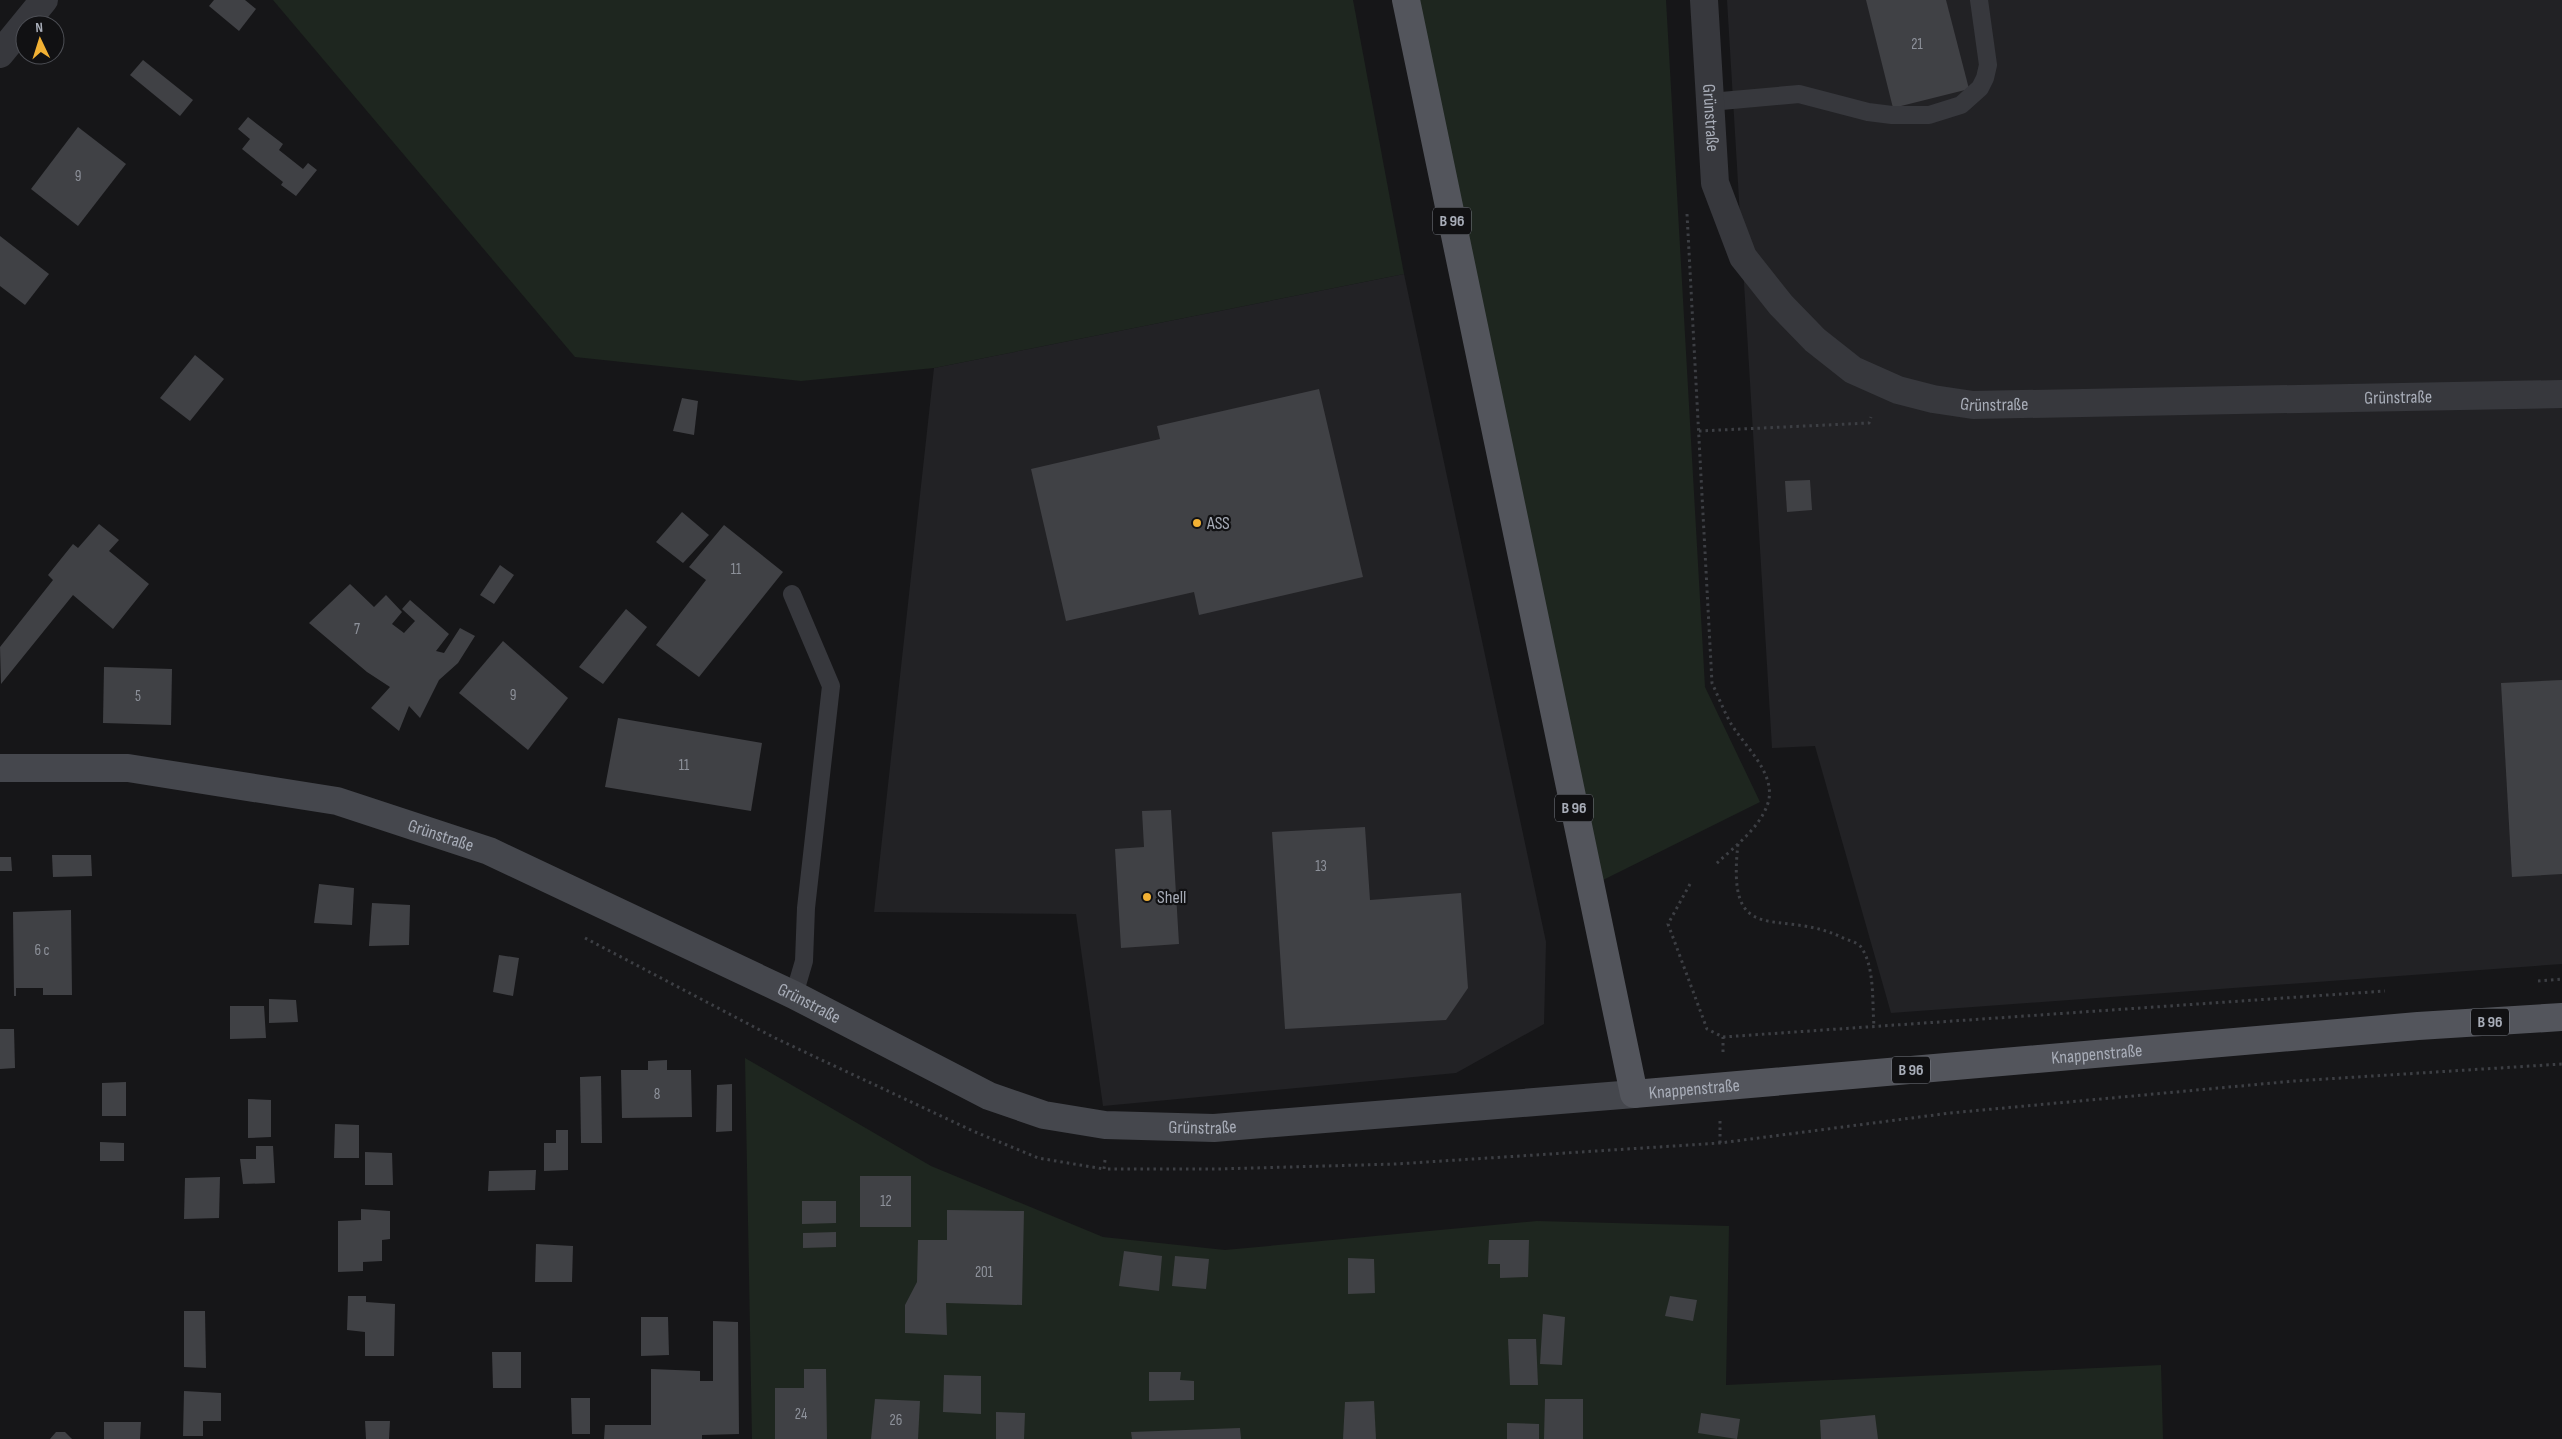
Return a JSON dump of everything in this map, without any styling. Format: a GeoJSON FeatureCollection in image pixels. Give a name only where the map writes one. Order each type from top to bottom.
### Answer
{"type":"FeatureCollection","features":[{"type":"Feature","properties":{"kind":"main road","name":"B 96"},"geometry":{"type":"LineString","coordinates":[[1406,0],[1634,1094]]}},
{"type":"Feature","properties":{"kind":"main road","name":"Grünstraße"},"geometry":{"type":"LineString","coordinates":[[0,768],[128,768],[337,801],[489,851],[794,996],[989,1096],[1044,1115],[1105,1126],[1214,1128],[1634,1094]]}},
{"type":"Feature","properties":{"kind":"main road","name":"Knappenstraße"},"geometry":{"type":"LineString","coordinates":[[1634,1094],[2418,1026],[2562,1017]]}},
{"type":"Feature","properties":{"kind":"street"},"geometry":{"type":"LineString","coordinates":[[0,54],[44,0]]}},
{"type":"Feature","properties":{"kind":"street","name":"Grünstraße"},"geometry":{"type":"LineString","coordinates":[[1704,0],[1715,183],[1743,257],[1781,305],[1815,340],[1853,370],[1898,390],[1933,399],[1973,405],[2562,394]]}},
{"type":"Feature","properties":{"kind":"lane"},"geometry":{"type":"LineString","coordinates":[[1710,102],[1799,94],[1868,112],[1892,115],[1929,115],[1961,105],[1980,88],[1988,65],[1979,0]]}},
{"type":"Feature","properties":{"kind":"lane"},"geometry":{"type":"LineString","coordinates":[[792,594],[831,686],[806,908],[804,961],[794,996]]}},
{"type":"Feature","properties":{"kind":"path"},"geometry":{"type":"LineString","coordinates":[[1715,183],[1686,185],[1712,683],[1730,723],[1754,756],[1768,782],[1768,802],[1757,823],[1716,864]]}},
{"type":"Feature","properties":{"kind":"path"},"geometry":{"type":"LineString","coordinates":[[1699,431],[1869,423],[1885,384]]}},
{"type":"Feature","properties":{"kind":"path"},"geometry":{"type":"LineString","coordinates":[[1738,844],[1735,867],[1737,894],[1745,909],[1760,920],[1812,927],[1830,932],[1860,946],[1868,962],[1874,1026]]}},
{"type":"Feature","properties":{"kind":"path"},"geometry":{"type":"LineString","coordinates":[[1690,884],[1668,924],[1707,1029],[1723,1038],[2392,990]]}},
{"type":"Feature","properties":{"kind":"path"},"geometry":{"type":"LineString","coordinates":[[584,937],[775,1038],[973,1131],[1038,1158],[1104,1169],[1218,1169],[1396,1164],[1720,1143],[1960,1112],[2294,1081],[2562,1064]]}},
{"type":"Feature","properties":{"kind":"path"},"geometry":{"type":"LineString","coordinates":[[2532,981],[2562,979]]}},
{"type":"Feature","properties":{"kind":"path"},"geometry":{"type":"LineString","coordinates":[[1104,1169],[1105,1126]]}},
{"type":"Feature","properties":{"kind":"shaded area"},"geometry":{"type":"Polygon","coordinates":[[[273,0],[1353,0],[1404,274],[934,368],[801,381],[575,357],[273,0]]]}},
{"type":"Feature","properties":{"kind":"shaded area"},"geometry":{"type":"Polygon","coordinates":[[[1419,0],[1666,0],[1705,687],[1760,802],[1603,880],[1419,0]]]}},
{"type":"Feature","properties":{"kind":"shaded area"},"geometry":{"type":"Polygon","coordinates":[[[1727,0],[2562,0],[2562,964],[1891,1013],[1815,746],[1772,748],[1727,0]]]}},
{"type":"Feature","properties":{"kind":"shaded area"},"geometry":{"type":"Polygon","coordinates":[[[1404,274],[1546,942],[1544,1024],[1456,1073],[1103,1106],[1076,914],[874,912],[934,368],[1404,274]]]}},
{"type":"Feature","properties":{"kind":"shaded area"},"geometry":{"type":"Polygon","coordinates":[[[745,1058],[931,1166],[1103,1237],[1225,1250],[1537,1221],[1729,1226],[1726,1385],[2161,1365],[2163,1439],[752,1439],[745,1058]]]}},
{"type":"Feature","properties":{"kind":"building"},"geometry":{"type":"Polygon","coordinates":[[[214,0],[245,0],[256,9],[239,31],[209,6],[214,0]]]}},
{"type":"Feature","properties":{"kind":"building"},"geometry":{"type":"Polygon","coordinates":[[[1866,0],[1946,0],[1969,89],[1893,108],[1866,0]]]}},
{"type":"Feature","properties":{"kind":"building"},"geometry":{"type":"Polygon","coordinates":[[[143,60],[193,100],[180,116],[130,75],[143,60]]]}},
{"type":"Feature","properties":{"kind":"building"},"geometry":{"type":"Polygon","coordinates":[[[248,117],[283,144],[279,150],[303,169],[308,163],[317,170],[296,196],[281,185],[283,182],[242,149],[250,139],[238,129],[248,117]]]}},
{"type":"Feature","properties":{"kind":"building"},"geometry":{"type":"Polygon","coordinates":[[[78,127],[126,164],[78,226],[31,189],[78,127]]]}},
{"type":"Feature","properties":{"kind":"building"},"geometry":{"type":"Polygon","coordinates":[[[0,236],[49,274],[25,305],[0,286],[0,236]]]}},
{"type":"Feature","properties":{"kind":"building"},"geometry":{"type":"Polygon","coordinates":[[[195,355],[224,379],[190,421],[160,398],[195,355]]]}},
{"type":"Feature","properties":{"kind":"building","name":"ASS"},"geometry":{"type":"Polygon","coordinates":[[[1319,389],[1363,577],[1199,615],[1194,592],[1066,621],[1031,469],[1160,439],[1157,426],[1319,389]]]}},
{"type":"Feature","properties":{"kind":"building"},"geometry":{"type":"Polygon","coordinates":[[[682,398],[698,401],[694,435],[673,431],[682,398]]]}},
{"type":"Feature","properties":{"kind":"building"},"geometry":{"type":"Polygon","coordinates":[[[1810,480],[1812,510],[1787,512],[1785,481],[1810,480]]]}},
{"type":"Feature","properties":{"kind":"building"},"geometry":{"type":"Polygon","coordinates":[[[682,512],[709,535],[683,563],[656,542],[682,512]]]}},
{"type":"Feature","properties":{"kind":"building"},"geometry":{"type":"Polygon","coordinates":[[[99,524],[119,540],[109,551],[149,584],[113,629],[73,595],[1,684],[0,647],[53,580],[48,575],[73,544],[78,548],[99,524]]]}},
{"type":"Feature","properties":{"kind":"building"},"geometry":{"type":"Polygon","coordinates":[[[724,525],[783,572],[699,677],[656,645],[706,580],[689,567],[724,525]]]}},
{"type":"Feature","properties":{"kind":"building"},"geometry":{"type":"Polygon","coordinates":[[[500,565],[514,575],[494,604],[480,595],[500,565]]]}},
{"type":"Feature","properties":{"kind":"building"},"geometry":{"type":"Polygon","coordinates":[[[350,584],[374,607],[386,595],[402,612],[392,624],[404,633],[415,621],[402,609],[410,600],[449,634],[436,651],[444,653],[460,628],[475,636],[458,663],[439,680],[420,718],[409,706],[399,731],[371,708],[390,687],[367,672],[309,623],[350,584]]]}},
{"type":"Feature","properties":{"kind":"building"},"geometry":{"type":"Polygon","coordinates":[[[626,609],[647,627],[603,684],[579,667],[626,609]]]}},
{"type":"Feature","properties":{"kind":"building"},"geometry":{"type":"Polygon","coordinates":[[[503,641],[568,698],[528,750],[459,693],[503,641]]]}},
{"type":"Feature","properties":{"kind":"building"},"geometry":{"type":"Polygon","coordinates":[[[104,667],[172,669],[171,725],[103,723],[104,667]]]}},
{"type":"Feature","properties":{"kind":"building"},"geometry":{"type":"Polygon","coordinates":[[[2562,680],[2562,874],[2512,877],[2501,683],[2562,680]]]}},
{"type":"Feature","properties":{"kind":"building"},"geometry":{"type":"Polygon","coordinates":[[[618,718],[762,743],[751,811],[605,787],[618,718]]]}},
{"type":"Feature","properties":{"kind":"building","name":"Shell"},"geometry":{"type":"Polygon","coordinates":[[[1171,810],[1179,944],[1121,948],[1115,849],[1144,847],[1142,811],[1171,810]]]}},
{"type":"Feature","properties":{"kind":"building"},"geometry":{"type":"Polygon","coordinates":[[[1365,827],[1370,900],[1461,893],[1468,988],[1446,1020],[1285,1029],[1272,832],[1365,827]]]}},
{"type":"Feature","properties":{"kind":"building"},"geometry":{"type":"Polygon","coordinates":[[[52,855],[91,855],[92,876],[53,877],[52,855]]]}},
{"type":"Feature","properties":{"kind":"building"},"geometry":{"type":"Polygon","coordinates":[[[0,857],[11,857],[12,871],[0,871],[0,857]]]}},
{"type":"Feature","properties":{"kind":"building"},"geometry":{"type":"Polygon","coordinates":[[[319,884],[354,888],[352,925],[314,923],[319,884]]]}},
{"type":"Feature","properties":{"kind":"building"},"geometry":{"type":"Polygon","coordinates":[[[372,903],[410,905],[409,945],[369,946],[372,903]]]}},
{"type":"Feature","properties":{"kind":"building"},"geometry":{"type":"Polygon","coordinates":[[[71,910],[72,995],[43,995],[43,988],[16,988],[16,996],[14,996],[13,912],[71,910]]]}},
{"type":"Feature","properties":{"kind":"building"},"geometry":{"type":"Polygon","coordinates":[[[499,955],[519,958],[513,996],[493,992],[499,955]]]}},
{"type":"Feature","properties":{"kind":"building"},"geometry":{"type":"Polygon","coordinates":[[[269,999],[296,1000],[298,1022],[269,1023],[269,999]]]}},
{"type":"Feature","properties":{"kind":"building"},"geometry":{"type":"Polygon","coordinates":[[[230,1006],[264,1006],[266,1038],[230,1039],[230,1006]]]}},
{"type":"Feature","properties":{"kind":"building"},"geometry":{"type":"Polygon","coordinates":[[[0,1029],[14,1029],[15,1068],[0,1069],[0,1029]]]}},
{"type":"Feature","properties":{"kind":"building"},"geometry":{"type":"Polygon","coordinates":[[[667,1060],[667,1070],[691,1070],[692,1117],[622,1118],[621,1070],[648,1070],[648,1061],[667,1060]]]}},
{"type":"Feature","properties":{"kind":"building"},"geometry":{"type":"Polygon","coordinates":[[[601,1076],[602,1143],[581,1143],[580,1077],[601,1076]]]}},
{"type":"Feature","properties":{"kind":"building"},"geometry":{"type":"Polygon","coordinates":[[[126,1082],[126,1116],[102,1116],[102,1083],[126,1082]]]}},
{"type":"Feature","properties":{"kind":"building"},"geometry":{"type":"Polygon","coordinates":[[[732,1084],[732,1131],[716,1132],[717,1085],[732,1084]]]}},
{"type":"Feature","properties":{"kind":"building"},"geometry":{"type":"Polygon","coordinates":[[[248,1099],[271,1100],[271,1137],[248,1138],[248,1099]]]}},
{"type":"Feature","properties":{"kind":"building"},"geometry":{"type":"Polygon","coordinates":[[[335,1124],[359,1125],[359,1158],[334,1158],[335,1124]]]}},
{"type":"Feature","properties":{"kind":"building"},"geometry":{"type":"Polygon","coordinates":[[[556,1130],[568,1130],[568,1170],[544,1171],[544,1143],[556,1143],[556,1130]]]}},
{"type":"Feature","properties":{"kind":"building"},"geometry":{"type":"Polygon","coordinates":[[[100,1142],[124,1143],[124,1161],[100,1161],[100,1142]]]}},
{"type":"Feature","properties":{"kind":"building"},"geometry":{"type":"Polygon","coordinates":[[[256,1146],[273,1146],[275,1183],[243,1184],[240,1159],[256,1159],[256,1146]]]}},
{"type":"Feature","properties":{"kind":"building"},"geometry":{"type":"Polygon","coordinates":[[[365,1152],[392,1153],[393,1185],[365,1185],[365,1152]]]}},
{"type":"Feature","properties":{"kind":"building"},"geometry":{"type":"Polygon","coordinates":[[[536,1170],[535,1190],[488,1191],[489,1171],[536,1170]]]}},
{"type":"Feature","properties":{"kind":"building"},"geometry":{"type":"Polygon","coordinates":[[[860,1176],[911,1176],[911,1227],[860,1227],[860,1176]]]}},
{"type":"Feature","properties":{"kind":"building"},"geometry":{"type":"Polygon","coordinates":[[[220,1177],[219,1218],[184,1219],[185,1178],[220,1177]]]}},
{"type":"Feature","properties":{"kind":"building"},"geometry":{"type":"Polygon","coordinates":[[[802,1201],[836,1201],[836,1223],[802,1224],[802,1201]]]}},
{"type":"Feature","properties":{"kind":"building"},"geometry":{"type":"Polygon","coordinates":[[[361,1209],[390,1211],[390,1239],[382,1240],[382,1261],[363,1262],[363,1271],[338,1272],[338,1221],[361,1220],[361,1209]]]}},
{"type":"Feature","properties":{"kind":"building"},"geometry":{"type":"Polygon","coordinates":[[[947,1210],[1024,1211],[1022,1305],[946,1303],[947,1335],[905,1333],[905,1305],[917,1282],[918,1240],[947,1240],[947,1210]]]}},
{"type":"Feature","properties":{"kind":"building"},"geometry":{"type":"Polygon","coordinates":[[[836,1232],[836,1247],[803,1248],[803,1233],[836,1232]]]}},
{"type":"Feature","properties":{"kind":"building"},"geometry":{"type":"Polygon","coordinates":[[[1489,1240],[1529,1240],[1528,1277],[1500,1278],[1500,1264],[1488,1264],[1489,1240]]]}},
{"type":"Feature","properties":{"kind":"building"},"geometry":{"type":"Polygon","coordinates":[[[536,1244],[573,1246],[572,1282],[535,1282],[536,1244]]]}},
{"type":"Feature","properties":{"kind":"building"},"geometry":{"type":"Polygon","coordinates":[[[1124,1251],[1162,1256],[1159,1291],[1119,1286],[1124,1251]]]}},
{"type":"Feature","properties":{"kind":"building"},"geometry":{"type":"Polygon","coordinates":[[[1175,1256],[1209,1259],[1206,1289],[1172,1286],[1175,1256]]]}},
{"type":"Feature","properties":{"kind":"building"},"geometry":{"type":"Polygon","coordinates":[[[1348,1258],[1374,1259],[1375,1293],[1348,1294],[1348,1258]]]}},
{"type":"Feature","properties":{"kind":"building"},"geometry":{"type":"Polygon","coordinates":[[[348,1296],[366,1296],[366,1302],[395,1304],[394,1356],[365,1356],[365,1332],[347,1330],[348,1296]]]}},
{"type":"Feature","properties":{"kind":"building"},"geometry":{"type":"Polygon","coordinates":[[[1670,1296],[1697,1300],[1693,1321],[1665,1316],[1670,1296]]]}},
{"type":"Feature","properties":{"kind":"building"},"geometry":{"type":"Polygon","coordinates":[[[184,1311],[205,1311],[206,1368],[184,1367],[184,1311]]]}},
{"type":"Feature","properties":{"kind":"building"},"geometry":{"type":"Polygon","coordinates":[[[1543,1314],[1565,1317],[1562,1365],[1540,1364],[1543,1314]]]}},
{"type":"Feature","properties":{"kind":"building"},"geometry":{"type":"Polygon","coordinates":[[[641,1317],[668,1317],[669,1355],[641,1356],[641,1317]]]}},
{"type":"Feature","properties":{"kind":"building"},"geometry":{"type":"Polygon","coordinates":[[[713,1321],[738,1322],[739,1434],[702,1435],[702,1439],[604,1439],[605,1425],[651,1425],[651,1369],[700,1371],[700,1381],[713,1381],[713,1321]]]}},
{"type":"Feature","properties":{"kind":"building"},"geometry":{"type":"Polygon","coordinates":[[[1508,1339],[1536,1339],[1538,1385],[1510,1385],[1508,1339]]]}},
{"type":"Feature","properties":{"kind":"building"},"geometry":{"type":"Polygon","coordinates":[[[492,1352],[521,1352],[521,1388],[493,1388],[492,1352]]]}},
{"type":"Feature","properties":{"kind":"building"},"geometry":{"type":"Polygon","coordinates":[[[804,1369],[826,1369],[827,1439],[775,1439],[775,1388],[804,1388],[804,1369]]]}},
{"type":"Feature","properties":{"kind":"building"},"geometry":{"type":"Polygon","coordinates":[[[1149,1372],[1181,1372],[1180,1380],[1194,1381],[1194,1400],[1149,1401],[1149,1372]]]}},
{"type":"Feature","properties":{"kind":"building"},"geometry":{"type":"Polygon","coordinates":[[[944,1375],[981,1376],[981,1414],[943,1412],[944,1375]]]}},
{"type":"Feature","properties":{"kind":"building"},"geometry":{"type":"Polygon","coordinates":[[[184,1391],[221,1393],[221,1421],[203,1421],[203,1436],[183,1436],[184,1391]]]}},
{"type":"Feature","properties":{"kind":"building"},"geometry":{"type":"Polygon","coordinates":[[[571,1398],[590,1398],[590,1434],[572,1434],[571,1398]]]}},
{"type":"Feature","properties":{"kind":"building"},"geometry":{"type":"Polygon","coordinates":[[[875,1399],[920,1401],[918,1439],[871,1439],[875,1399]]]}},
{"type":"Feature","properties":{"kind":"building"},"geometry":{"type":"Polygon","coordinates":[[[1545,1399],[1583,1399],[1583,1439],[1544,1439],[1545,1399]]]}},
{"type":"Feature","properties":{"kind":"building"},"geometry":{"type":"Polygon","coordinates":[[[1374,1401],[1376,1439],[1343,1439],[1345,1402],[1374,1401]]]}},
{"type":"Feature","properties":{"kind":"building"},"geometry":{"type":"Polygon","coordinates":[[[996,1412],[1025,1413],[1024,1439],[996,1439],[996,1412]]]}},
{"type":"Feature","properties":{"kind":"building"},"geometry":{"type":"Polygon","coordinates":[[[1701,1413],[1740,1419],[1737,1439],[1698,1433],[1701,1413]]]}},
{"type":"Feature","properties":{"kind":"building"},"geometry":{"type":"Polygon","coordinates":[[[1875,1415],[1878,1439],[1821,1439],[1820,1420],[1875,1415]]]}},
{"type":"Feature","properties":{"kind":"building"},"geometry":{"type":"Polygon","coordinates":[[[365,1421],[390,1421],[389,1439],[366,1439],[365,1421]]]}},
{"type":"Feature","properties":{"kind":"building"},"geometry":{"type":"Polygon","coordinates":[[[104,1422],[141,1422],[140,1439],[104,1439],[104,1422]]]}},
{"type":"Feature","properties":{"kind":"building"},"geometry":{"type":"Polygon","coordinates":[[[1507,1423],[1539,1424],[1539,1439],[1507,1439],[1507,1423]]]}},
{"type":"Feature","properties":{"kind":"building"},"geometry":{"type":"Polygon","coordinates":[[[1240,1428],[1241,1439],[1132,1439],[1131,1432],[1240,1428]]]}},
{"type":"Feature","properties":{"kind":"building"},"geometry":{"type":"Polygon","coordinates":[[[56,1432],[65,1432],[72,1439],[50,1439],[56,1432]]]}},
{"type":"Feature","properties":{"kind":"place","name":"ASS"},"geometry":{"type":"Point","coordinates":[1197,523]}},
{"type":"Feature","properties":{"kind":"place","name":"Shell"},"geometry":{"type":"Point","coordinates":[1147,897]}}]}
